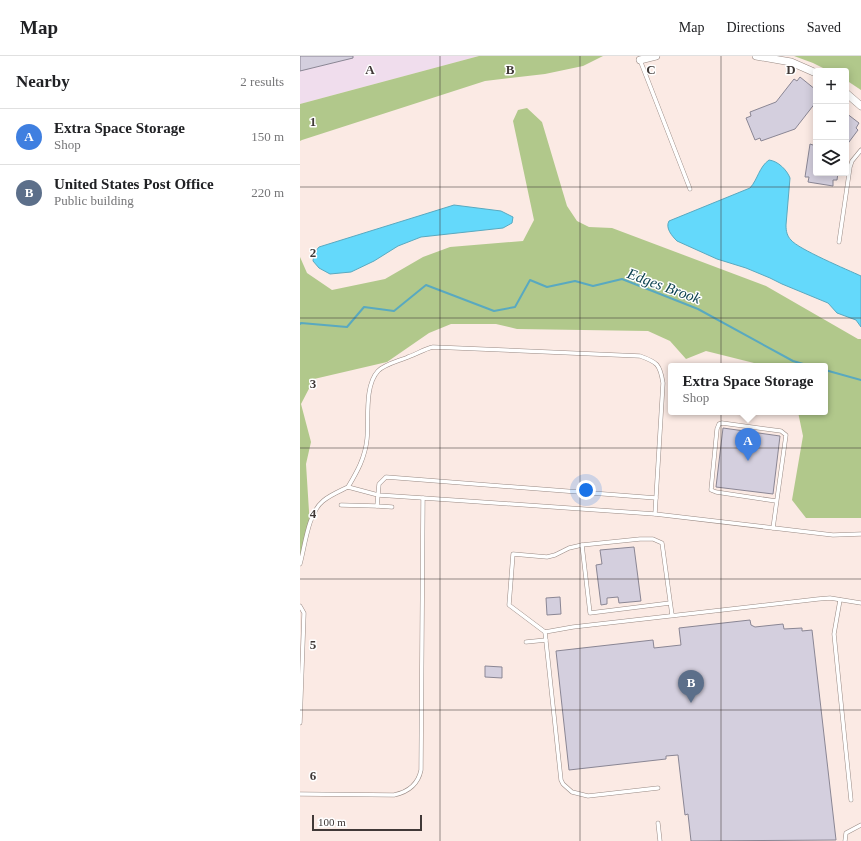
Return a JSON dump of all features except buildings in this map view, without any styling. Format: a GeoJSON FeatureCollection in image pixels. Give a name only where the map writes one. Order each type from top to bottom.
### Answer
{"type":"FeatureCollection","features":[{"type":"Feature","properties":{"kind":"street"},"geometry":{"type":"LineString","coordinates":[[640,60],[656,56]]}},
{"type":"Feature","properties":{"kind":"street"},"geometry":{"type":"LineString","coordinates":[[756,56],[792,62],[813,72]]}},
{"type":"Feature","properties":{"kind":"street"},"geometry":{"type":"LineString","coordinates":[[849,96],[861,106]]}},
{"type":"Feature","properties":{"kind":"lane"},"geometry":{"type":"LineString","coordinates":[[640,60],[690,189]]}},
{"type":"Feature","properties":{"kind":"lane"},"geometry":{"type":"LineString","coordinates":[[839,242],[850,167],[861,150]]}},
{"type":"Feature","properties":{"kind":"lane"},"geometry":{"type":"LineString","coordinates":[[300,564],[312,515],[324,500],[348,487],[362,462],[367,440],[370,386],[378,371],[424,349],[434,347],[640,356],[652,360],[662,373],[664,383],[655,514]]}},
{"type":"Feature","properties":{"kind":"lane"},"geometry":{"type":"LineString","coordinates":[[773,528],[786,438],[784,433],[781,430],[722,422],[719,424],[717,429],[711,484],[712,492],[776,501]]}},
{"type":"Feature","properties":{"kind":"lane"},"geometry":{"type":"LineString","coordinates":[[377,506],[379,484],[386,477],[390,476],[656,498]]}},
{"type":"Feature","properties":{"kind":"lane"},"geometry":{"type":"LineString","coordinates":[[348,487],[378,494],[655,514],[832,535],[861,534]]}},
{"type":"Feature","properties":{"kind":"lane"},"geometry":{"type":"LineString","coordinates":[[300,794],[394,795],[407,791],[415,784],[419,777],[423,498]]}},
{"type":"Feature","properties":{"kind":"lane"},"geometry":{"type":"LineString","coordinates":[[341,504],[392,507]]}},
{"type":"Feature","properties":{"kind":"lane"},"geometry":{"type":"LineString","coordinates":[[672,616],[662,543],[653,539],[582,545],[569,548],[547,557],[513,554],[509,606],[545,632],[818,599],[830,598],[861,603]]}},
{"type":"Feature","properties":{"kind":"lane"},"geometry":{"type":"LineString","coordinates":[[582,545],[590,613],[670,603]]}},
{"type":"Feature","properties":{"kind":"lane"},"geometry":{"type":"LineString","coordinates":[[840,600],[834,634],[851,800]]}},
{"type":"Feature","properties":{"kind":"lane"},"geometry":{"type":"LineString","coordinates":[[300,606],[304,613],[302,631],[300,723]]}},
{"type":"Feature","properties":{"kind":"lane"},"geometry":{"type":"LineString","coordinates":[[545,632],[561,780],[563,784],[572,792],[588,796],[658,788]]}},
{"type":"Feature","properties":{"kind":"lane"},"geometry":{"type":"LineString","coordinates":[[526,642],[546,640]]}},
{"type":"Feature","properties":{"kind":"lane"},"geometry":{"type":"LineString","coordinates":[[658,823],[660,841]]}},
{"type":"Feature","properties":{"kind":"lane"},"geometry":{"type":"LineString","coordinates":[[845,841],[846,833],[861,824]]}},
{"type":"Feature","properties":{"kind":"shaded area"},"geometry":{"type":"Polygon","coordinates":[[[300,56],[479,56],[300,104],[300,56]]]}},
{"type":"Feature","properties":{"kind":"green space"},"geometry":{"type":"Polygon","coordinates":[[[479,56],[603,56],[583,66],[545,74],[485,81],[300,141],[300,104],[479,56]]]}},
{"type":"Feature","properties":{"kind":"green space"},"geometry":{"type":"Polygon","coordinates":[[[794,56],[861,56],[861,90],[849,82],[849,68],[823,68],[794,56]]]}},
{"type":"Feature","properties":{"kind":"green space"},"geometry":{"type":"Polygon","coordinates":[[[527,108],[542,122],[567,206],[577,221],[589,227],[612,228],[766,286],[858,339],[861,339],[861,518],[806,518],[792,500],[803,436],[799,415],[828,415],[828,363],[754,363],[706,351],[686,359],[670,341],[648,331],[517,329],[496,324],[451,324],[429,333],[387,362],[314,379],[301,404],[311,442],[306,464],[310,527],[300,558],[300,257],[307,273],[332,290],[385,279],[423,257],[450,247],[523,241],[534,220],[513,121],[518,110],[527,108]]]}},
{"type":"Feature","properties":{"kind":"water"},"geometry":{"type":"Polygon","coordinates":[[[769,160],[782,166],[790,178],[786,229],[790,238],[795,244],[803,249],[861,276],[861,327],[856,320],[837,313],[828,303],[746,268],[717,259],[677,241],[670,232],[668,226],[669,221],[750,188],[763,166],[769,160]]]}},
{"type":"Feature","properties":{"kind":"water"},"geometry":{"type":"Polygon","coordinates":[[[454,205],[501,211],[513,217],[512,223],[503,228],[421,237],[398,246],[374,261],[351,272],[330,274],[319,268],[313,261],[314,253],[319,247],[454,205]]]}},
{"type":"Feature","properties":{"kind":"waterway","name":"Edges Brook"},"geometry":{"type":"LineString","coordinates":[[300,324],[347,327],[364,307],[394,311],[426,285],[494,311],[515,307],[530,280],[547,287],[575,281],[593,286],[622,279],[698,309],[793,361],[800,363]]}},
{"type":"Feature","properties":{"kind":"waterway","name":"Edges Brook"},"geometry":{"type":"LineString","coordinates":[[828,371],[861,380]]}},
{"type":"Feature","properties":{"kind":"place","name":"Extra Space Storage"},"geometry":{"type":"Point","coordinates":[748,461]}},
{"type":"Feature","properties":{"kind":"place","name":"United States Post Office"},"geometry":{"type":"Point","coordinates":[691,703]}}]}
